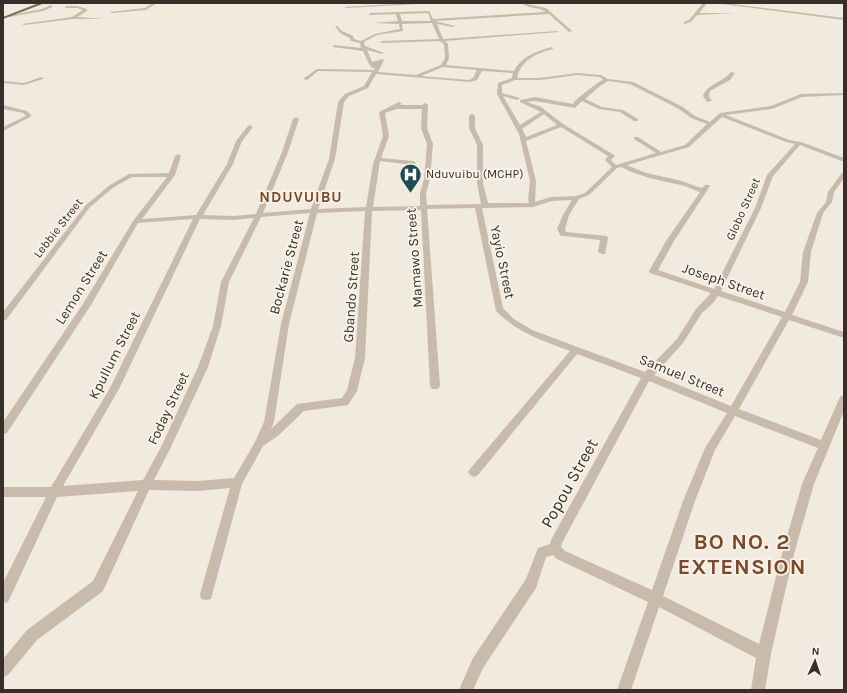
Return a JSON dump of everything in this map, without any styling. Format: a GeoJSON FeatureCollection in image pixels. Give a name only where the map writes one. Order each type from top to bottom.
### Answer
{"type":"FeatureCollection","features":[{"type":"Feature","properties":{"kind":"main road"},"geometry":{"type":"LineString","coordinates":[[3,18],[43,3]]}},
{"type":"Feature","properties":{"kind":"street"},"geometry":{"type":"LineString","coordinates":[[112,12],[146,9],[155,3]]}},
{"type":"Feature","properties":{"kind":"street"},"geometry":{"type":"LineString","coordinates":[[428,3],[429,12],[441,40],[446,44],[446,58],[443,66]]}},
{"type":"Feature","properties":{"kind":"street"},"geometry":{"type":"LineString","coordinates":[[346,7],[379,4],[436,3]]}},
{"type":"Feature","properties":{"kind":"street"},"geometry":{"type":"LineString","coordinates":[[524,3],[525,6],[545,9],[570,31]]}},
{"type":"Feature","properties":{"kind":"street"},"geometry":{"type":"LineString","coordinates":[[686,23],[705,3]]}},
{"type":"Feature","properties":{"kind":"street"},"geometry":{"type":"LineString","coordinates":[[717,3],[844,18]]}},
{"type":"Feature","properties":{"kind":"street"},"geometry":{"type":"LineString","coordinates":[[374,69],[382,56],[382,42],[374,26],[378,14],[379,4]]}},
{"type":"Feature","properties":{"kind":"street"},"geometry":{"type":"LineString","coordinates":[[8,16],[44,10],[50,6]]}},
{"type":"Feature","properties":{"kind":"street"},"geometry":{"type":"LineString","coordinates":[[66,7],[77,7],[86,10],[73,18]]}},
{"type":"Feature","properties":{"kind":"street"},"geometry":{"type":"LineString","coordinates":[[370,14],[429,12]]}},
{"type":"Feature","properties":{"kind":"street"},"geometry":{"type":"LineString","coordinates":[[363,46],[367,38],[377,33],[402,30],[398,13]]}},
{"type":"Feature","properties":{"kind":"street"},"geometry":{"type":"LineString","coordinates":[[375,23],[400,23],[550,13]]}},
{"type":"Feature","properties":{"kind":"street"},"geometry":{"type":"LineString","coordinates":[[695,14],[734,13]]}},
{"type":"Feature","properties":{"kind":"street"},"geometry":{"type":"LineString","coordinates":[[24,24],[73,18],[102,19]]}},
{"type":"Feature","properties":{"kind":"street"},"geometry":{"type":"LineString","coordinates":[[434,21],[453,26]]}},
{"type":"Feature","properties":{"kind":"street"},"geometry":{"type":"LineString","coordinates":[[336,27],[341,32],[352,38],[352,40],[382,56]]}},
{"type":"Feature","properties":{"kind":"street"},"geometry":{"type":"LineString","coordinates":[[382,42],[441,40],[556,32]]}},
{"type":"Feature","properties":{"kind":"street"},"geometry":{"type":"LineString","coordinates":[[334,46],[363,46]]}},
{"type":"Feature","properties":{"kind":"street"},"geometry":{"type":"LineString","coordinates":[[363,46],[374,69]]}},
{"type":"Feature","properties":{"kind":"street"},"geometry":{"type":"LineString","coordinates":[[514,79],[515,72],[522,62],[542,50],[552,48]]}},
{"type":"Feature","properties":{"kind":"street"},"geometry":{"type":"LineString","coordinates":[[416,76],[428,73],[443,66],[515,72]]}},
{"type":"Feature","properties":{"kind":"street"},"geometry":{"type":"LineString","coordinates":[[306,79],[317,70],[374,69],[416,76],[470,81],[475,79],[480,68]]}},
{"type":"Feature","properties":{"kind":"street","name":"Bockarie Street"},"geometry":{"type":"LineString","coordinates":[[206,594],[237,483],[259,444],[269,422],[285,324],[314,211],[332,159],[341,102],[347,95],[366,87],[374,69]]}},
{"type":"Feature","properties":{"kind":"street"},"geometry":{"type":"LineString","coordinates":[[428,73],[449,73]]}},
{"type":"Feature","properties":{"kind":"street"},"geometry":{"type":"LineString","coordinates":[[709,101],[706,96],[708,90],[728,79],[733,73]]}},
{"type":"Feature","properties":{"kind":"street"},"geometry":{"type":"LineString","coordinates":[[533,205],[531,200],[533,181],[523,140],[519,128],[499,94],[500,84],[514,79],[540,79],[577,74],[600,76],[607,80],[631,83],[711,124]]}},
{"type":"Feature","properties":{"kind":"street"},"geometry":{"type":"LineString","coordinates":[[3,82],[24,84],[41,78]]}},
{"type":"Feature","properties":{"kind":"street"},"geometry":{"type":"LineString","coordinates":[[607,80],[598,83],[582,99],[576,102],[575,106],[535,99],[522,101],[540,108],[561,125],[612,156],[608,160],[618,166]]}},
{"type":"Feature","properties":{"kind":"street"},"geometry":{"type":"LineString","coordinates":[[499,94],[517,98]]}},
{"type":"Feature","properties":{"kind":"street"},"geometry":{"type":"LineString","coordinates":[[136,221],[198,217],[233,218],[314,211],[533,205],[551,199],[577,198],[587,194],[618,166],[687,146],[721,114],[772,107],[801,96],[844,94]]}},
{"type":"Feature","properties":{"kind":"street"},"geometry":{"type":"LineString","coordinates":[[582,99],[601,108],[621,111],[636,120]]}},
{"type":"Feature","properties":{"kind":"street","name":"Gbando Street"},"geometry":{"type":"LineString","coordinates":[[259,444],[301,407],[345,402],[352,391],[360,358],[370,209],[378,159],[386,136],[382,112],[397,105],[425,106]]}},
{"type":"Feature","properties":{"kind":"street","name":"Mamawo Street"},"geometry":{"type":"LineString","coordinates":[[425,106],[424,128],[430,144],[427,179],[423,193],[435,386]]}},
{"type":"Feature","properties":{"kind":"street"},"geometry":{"type":"LineString","coordinates":[[3,107],[25,112],[29,116],[3,129]]}},
{"type":"Feature","properties":{"kind":"street"},"geometry":{"type":"LineString","coordinates":[[519,128],[544,112]]}},
{"type":"Feature","properties":{"kind":"street"},"geometry":{"type":"LineString","coordinates":[[721,114],[788,141],[799,143],[844,160]]}},
{"type":"Feature","properties":{"kind":"street","name":"Yayio Street"},"geometry":{"type":"LineString","coordinates":[[472,116],[472,128],[479,139],[480,145],[480,183],[482,206],[500,309],[511,321],[529,332]]}},
{"type":"Feature","properties":{"kind":"street","name":"Foday Street"},"geometry":{"type":"LineString","coordinates":[[3,670],[32,635],[98,586],[203,367],[217,326],[225,282],[258,216],[285,152],[296,118]]}},
{"type":"Feature","properties":{"kind":"street"},"geometry":{"type":"LineString","coordinates":[[523,140],[561,125]]}},
{"type":"Feature","properties":{"kind":"street","name":"Kpullum Street"},"geometry":{"type":"LineString","coordinates":[[3,597],[54,492],[114,389],[198,217],[230,164],[239,142],[250,127]]}},
{"type":"Feature","properties":{"kind":"street"},"geometry":{"type":"LineString","coordinates":[[636,138],[661,154]]}},
{"type":"Feature","properties":{"kind":"street","name":"Globo Street"},"geometry":{"type":"LineString","coordinates":[[647,376],[680,341],[699,310],[710,301],[717,291],[758,208],[770,175],[799,143]]}},
{"type":"Feature","properties":{"kind":"street","name":"Lemon Street"},"geometry":{"type":"LineString","coordinates":[[3,430],[87,305],[136,221],[172,175],[178,156]]}},
{"type":"Feature","properties":{"kind":"street"},"geometry":{"type":"LineString","coordinates":[[378,159],[414,163]]}},
{"type":"Feature","properties":{"kind":"street","name":"Joseph Street"},"geometry":{"type":"LineString","coordinates":[[618,166],[664,180],[705,188],[670,241],[653,271],[717,291],[844,335]]}},
{"type":"Feature","properties":{"kind":"street"},"geometry":{"type":"LineString","coordinates":[[624,690],[691,494],[710,448],[733,411],[787,316],[804,282],[807,252],[820,213],[829,202],[831,192],[844,174]]}},
{"type":"Feature","properties":{"kind":"street","name":"Lebbie Street"},"geometry":{"type":"LineString","coordinates":[[3,318],[88,206],[112,186],[131,175],[172,175]]}},
{"type":"Feature","properties":{"kind":"street"},"geometry":{"type":"LineString","coordinates":[[577,198],[566,215],[561,229],[564,234],[604,238],[602,252]]}},
{"type":"Feature","properties":{"kind":"street","name":"Samuel Street"},"geometry":{"type":"LineString","coordinates":[[529,332],[647,376],[824,446]]}},
{"type":"Feature","properties":{"kind":"street"},"geometry":{"type":"LineString","coordinates":[[474,472],[576,349]]}},
{"type":"Feature","properties":{"kind":"street","name":"Popou Street"},"geometry":{"type":"LineString","coordinates":[[647,376],[556,542],[555,549],[561,555],[656,599],[764,654]]}},
{"type":"Feature","properties":{"kind":"street"},"geometry":{"type":"LineString","coordinates":[[758,690],[764,654],[786,560],[808,484],[844,399]]}},
{"type":"Feature","properties":{"kind":"street"},"geometry":{"type":"LineString","coordinates":[[3,492],[54,492],[146,485],[198,486],[237,483]]}},
{"type":"Feature","properties":{"kind":"street"},"geometry":{"type":"LineString","coordinates":[[466,690],[478,663],[531,583],[542,552],[555,549]]}},
{"type":"Feature","properties":{"kind":"place","name":"Nduvuibu (MCHP)"},"geometry":{"type":"Point","coordinates":[410,194]}},
{"type":"Feature","properties":{"kind":"district","name":"NDUVUIBU"},"geometry":{"type":"Point","coordinates":[301,197]}},
{"type":"Feature","properties":{"kind":"district","name":"BO NO. 2 EXTENSION"},"geometry":{"type":"Point","coordinates":[742,554]}}]}
